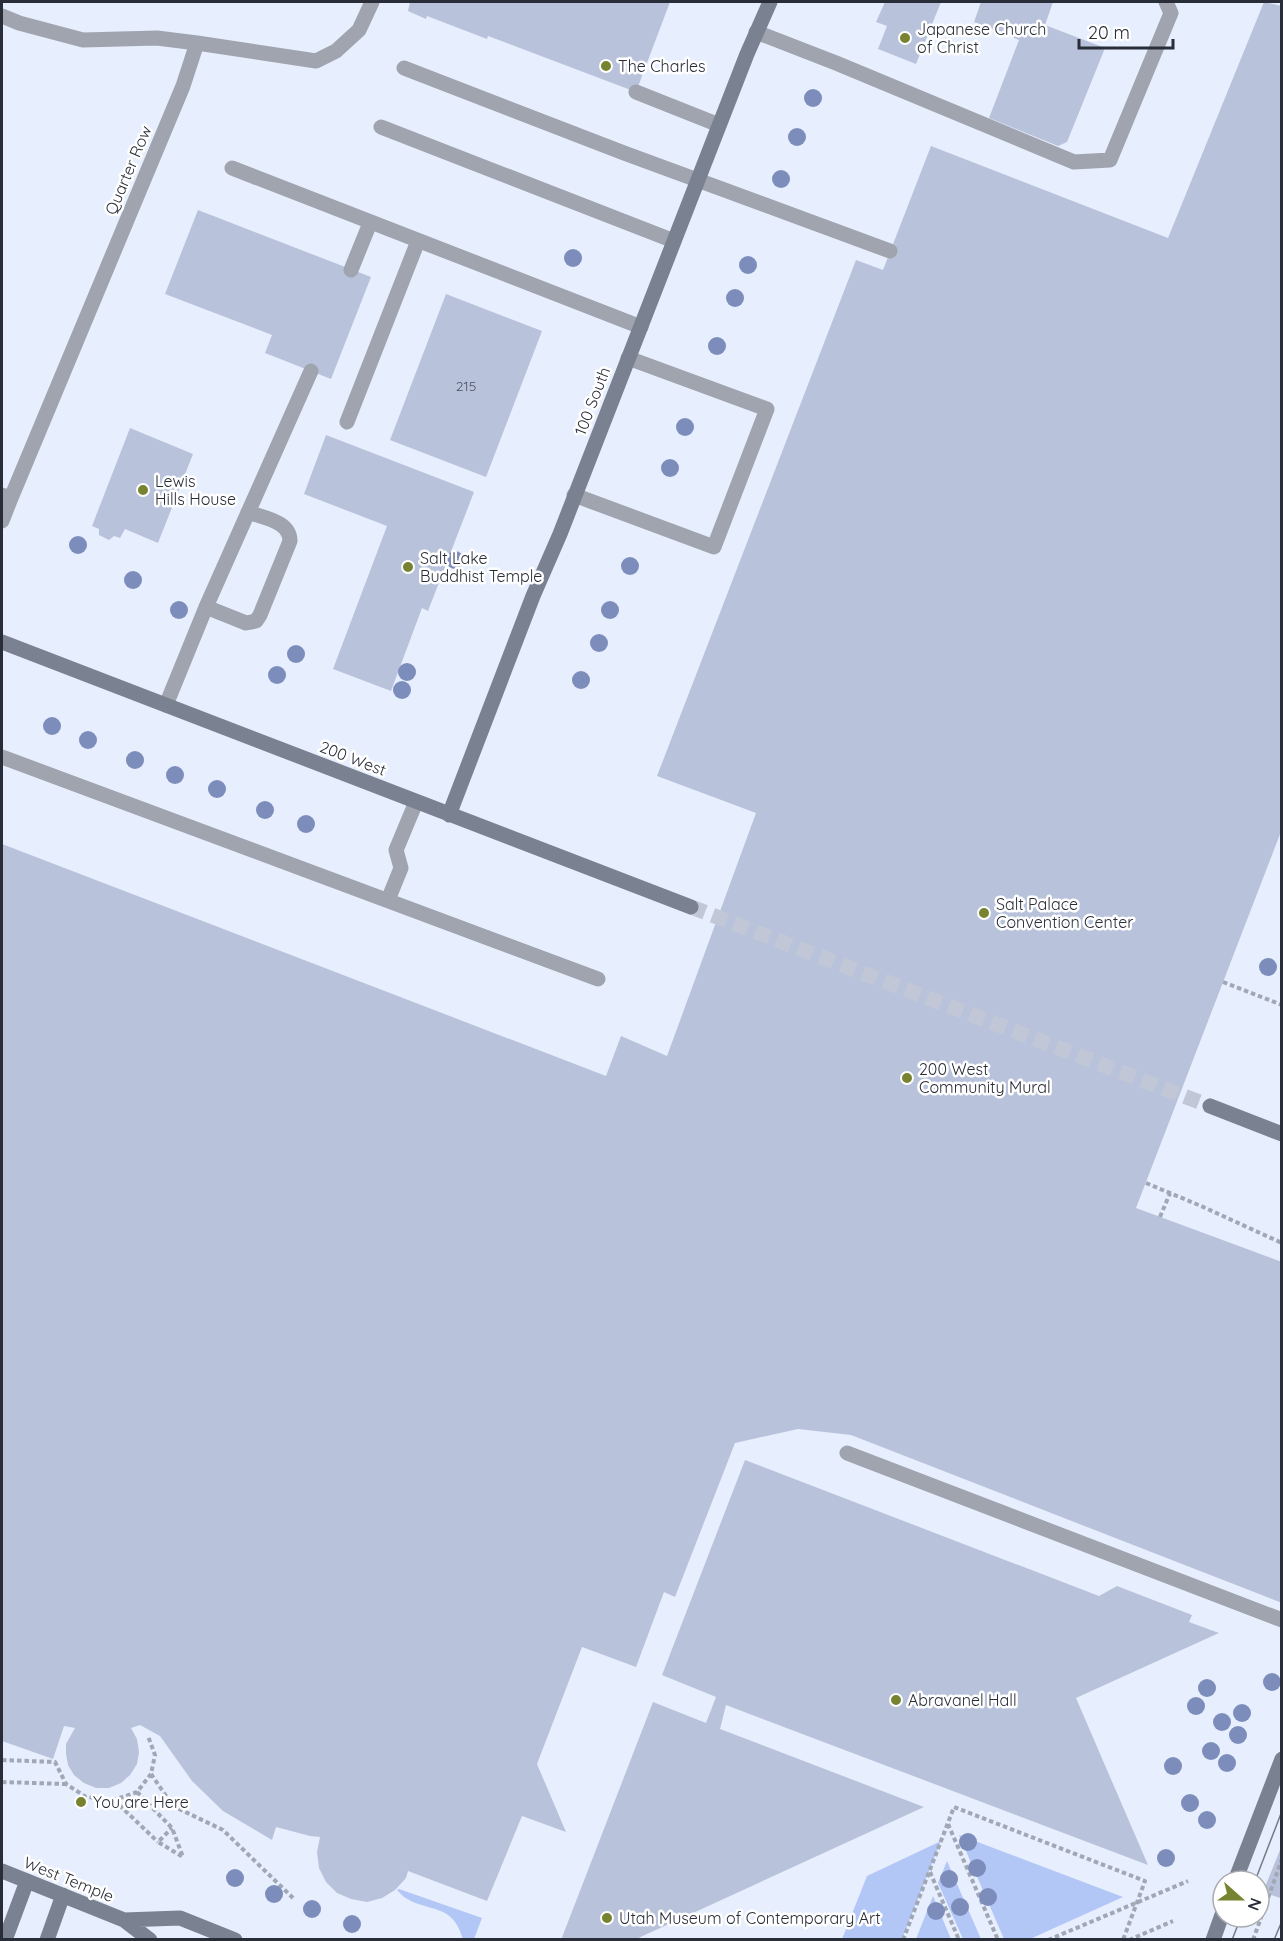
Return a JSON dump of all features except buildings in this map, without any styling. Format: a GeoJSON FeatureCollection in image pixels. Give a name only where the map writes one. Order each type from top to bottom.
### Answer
{"type":"FeatureCollection","features":[{"type":"Feature","properties":{"kind":"street","name":"100 South"},"geometry":{"type":"LineString","coordinates":[[449,815],[719,125],[770,2]]}},
{"type":"Feature","properties":{"kind":"street","name":"200 West"},"geometry":{"type":"LineString","coordinates":[[2,642],[691,908]]}},
{"type":"Feature","properties":{"kind":"street"},"geometry":{"type":"LineString","coordinates":[[1210,1106],[1281,1134]]}},
{"type":"Feature","properties":{"kind":"street"},"geometry":{"type":"LineString","coordinates":[[1240,1869],[1281,1759]]}},
{"type":"Feature","properties":{"kind":"street","name":"West Temple"},"geometry":{"type":"LineString","coordinates":[[2,1871],[124,1920],[150,1940]]}},
{"type":"Feature","properties":{"kind":"street"},"geometry":{"type":"LineString","coordinates":[[5,1940],[27,1881]]}},
{"type":"Feature","properties":{"kind":"street"},"geometry":{"type":"LineString","coordinates":[[47,1940],[63,1895]]}},
{"type":"Feature","properties":{"kind":"street","name":"West Temple"},"geometry":{"type":"LineString","coordinates":[[124,1920],[180,1918],[235,1940]]}},
{"type":"Feature","properties":{"kind":"lane"},"geometry":{"type":"LineString","coordinates":[[2,16],[19,23],[83,40],[157,38],[316,61],[336,51],[359,30],[372,2]]}},
{"type":"Feature","properties":{"kind":"lane"},"geometry":{"type":"LineString","coordinates":[[756,32],[1074,162],[1110,160],[1171,13],[1166,2]]}},
{"type":"Feature","properties":{"kind":"lane","name":"Quarter Row"},"geometry":{"type":"LineString","coordinates":[[2,521],[6,497],[183,86],[197,43]]}},
{"type":"Feature","properties":{"kind":"lane"},"geometry":{"type":"LineString","coordinates":[[404,68],[890,251]]}},
{"type":"Feature","properties":{"kind":"lane"},"geometry":{"type":"LineString","coordinates":[[636,92],[719,125]]}},
{"type":"Feature","properties":{"kind":"lane"},"geometry":{"type":"LineString","coordinates":[[381,127],[674,241]]}},
{"type":"Feature","properties":{"kind":"lane"},"geometry":{"type":"LineString","coordinates":[[232,168],[641,327]]}},
{"type":"Feature","properties":{"kind":"lane"},"geometry":{"type":"LineString","coordinates":[[351,270],[370,222]]}},
{"type":"Feature","properties":{"kind":"lane"},"geometry":{"type":"LineString","coordinates":[[347,422],[418,241]]}},
{"type":"Feature","properties":{"kind":"lane"},"geometry":{"type":"LineString","coordinates":[[574,495],[714,547],[767,409],[628,357]]}},
{"type":"Feature","properties":{"kind":"lane"},"geometry":{"type":"LineString","coordinates":[[166,705],[206,607],[311,371]]}},
{"type":"Feature","properties":{"kind":"lane"},"geometry":{"type":"LineString","coordinates":[[206,607],[246,622],[256,621],[260,615],[290,541],[290,535],[288,529],[282,525],[248,512]]}},
{"type":"Feature","properties":{"kind":"lane"},"geometry":{"type":"LineString","coordinates":[[2,757],[598,979]]}},
{"type":"Feature","properties":{"kind":"lane"},"geometry":{"type":"LineString","coordinates":[[388,900],[402,868],[396,850],[416,802]]}},
{"type":"Feature","properties":{"kind":"lane"},"geometry":{"type":"LineString","coordinates":[[847,1453],[1281,1620]]}},
{"type":"Feature","properties":{"kind":"path"},"geometry":{"type":"LineString","coordinates":[[1223,982],[1281,1005]]}},
{"type":"Feature","properties":{"kind":"path"},"geometry":{"type":"LineString","coordinates":[[1146,1182],[1281,1243]]}},
{"type":"Feature","properties":{"kind":"path"},"geometry":{"type":"LineString","coordinates":[[1160,1217],[1170,1192]]}},
{"type":"Feature","properties":{"kind":"path"},"geometry":{"type":"LineString","coordinates":[[2,1782],[66,1784],[87,1797],[114,1800],[137,1792],[151,1774],[155,1755],[148,1736]]}},
{"type":"Feature","properties":{"kind":"path"},"geometry":{"type":"LineString","coordinates":[[2,1760],[55,1762],[66,1784]]}},
{"type":"Feature","properties":{"kind":"path"},"geometry":{"type":"LineString","coordinates":[[151,1774],[173,1806],[223,1830],[293,1898]]}},
{"type":"Feature","properties":{"kind":"path"},"geometry":{"type":"LineString","coordinates":[[114,1800],[158,1842],[183,1857],[172,1828],[137,1792]]}},
{"type":"Feature","properties":{"kind":"path"},"geometry":{"type":"LineString","coordinates":[[903,1940],[954,1807],[1146,1881],[1123,1940]]}},
{"type":"Feature","properties":{"kind":"path"},"geometry":{"type":"LineString","coordinates":[[948,1824],[998,1940]]}},
{"type":"Feature","properties":{"kind":"path"},"geometry":{"type":"LineString","coordinates":[[158,1842],[172,1828]]}},
{"type":"Feature","properties":{"kind":"path"},"geometry":{"type":"LineString","coordinates":[[1253,1940],[1281,1859]]}},
{"type":"Feature","properties":{"kind":"path"},"geometry":{"type":"LineString","coordinates":[[930,1871],[959,1940]]}},
{"type":"Feature","properties":{"kind":"path"},"geometry":{"type":"LineString","coordinates":[[1048,1940],[1188,1881]]}},
{"type":"Feature","properties":{"kind":"path"},"geometry":{"type":"LineString","coordinates":[[1130,1940],[1173,1921]]}},
{"type":"Feature","properties":{"kind":"shaded area"},"geometry":{"type":"Polygon","coordinates":[[[959,1835],[1123,1897],[1030,1939],[1004,1939],[959,1835]]]}},
{"type":"Feature","properties":{"kind":"shaded area"},"geometry":{"type":"Polygon","coordinates":[[[941,1841],[902,1939],[842,1939],[867,1876],[941,1841]]]}},
{"type":"Feature","properties":{"kind":"shaded area"},"geometry":{"type":"Polygon","coordinates":[[[947,1861],[981,1939],[963,1939],[938,1883],[947,1861]]]}},
{"type":"Feature","properties":{"kind":"shaded area"},"geometry":{"type":"Polygon","coordinates":[[[397,1890],[482,1918],[474,1939],[463,1939],[458,1926],[449,1916],[411,1901],[397,1890]]]}},
{"type":"Feature","properties":{"kind":"shaded area"},"geometry":{"type":"Polygon","coordinates":[[[933,1896],[951,1939],[916,1939],[933,1896]]]}},
{"type":"Feature","properties":{"kind":"tunnel"},"geometry":{"type":"LineString","coordinates":[[691,907],[1210,1106]]}},
{"type":"Feature","properties":{"kind":"tram line"},"geometry":{"type":"LineString","coordinates":[[1260,1869],[1282,1811]]}},
{"type":"Feature","properties":{"kind":"tram line"},"geometry":{"type":"LineString","coordinates":[[1274,1940],[1282,1921]]}},
{"type":"Feature","properties":{"kind":"tram line"},"geometry":{"type":"LineString","coordinates":[[1232,1940],[1236,1929]]}},
{"type":"Feature","properties":{"kind":"place","name":"Japanese Church of Christ"},"geometry":{"type":"Point","coordinates":[905,38]}},
{"type":"Feature","properties":{"kind":"place","name":"The Charles"},"geometry":{"type":"Point","coordinates":[606,66]}},
{"type":"Feature","properties":{"kind":"place","name":"Lewis Hills House"},"geometry":{"type":"Point","coordinates":[143,490]}},
{"type":"Feature","properties":{"kind":"place","name":"Salt Lake Buddhist Temple"},"geometry":{"type":"Point","coordinates":[408,567]}},
{"type":"Feature","properties":{"kind":"place","name":"Salt Palace Convention Center"},"geometry":{"type":"Point","coordinates":[984,913]}},
{"type":"Feature","properties":{"kind":"place","name":"200 West Community Mural"},"geometry":{"type":"Point","coordinates":[907,1078]}},
{"type":"Feature","properties":{"kind":"place","name":"Abravanel Hall"},"geometry":{"type":"Point","coordinates":[896,1700]}},
{"type":"Feature","properties":{"kind":"place","name":"You are Here"},"geometry":{"type":"Point","coordinates":[81,1802]}},
{"type":"Feature","properties":{"kind":"place","name":"Utah Museum of Contemporary Art"},"geometry":{"type":"Point","coordinates":[607,1918]}}]}
